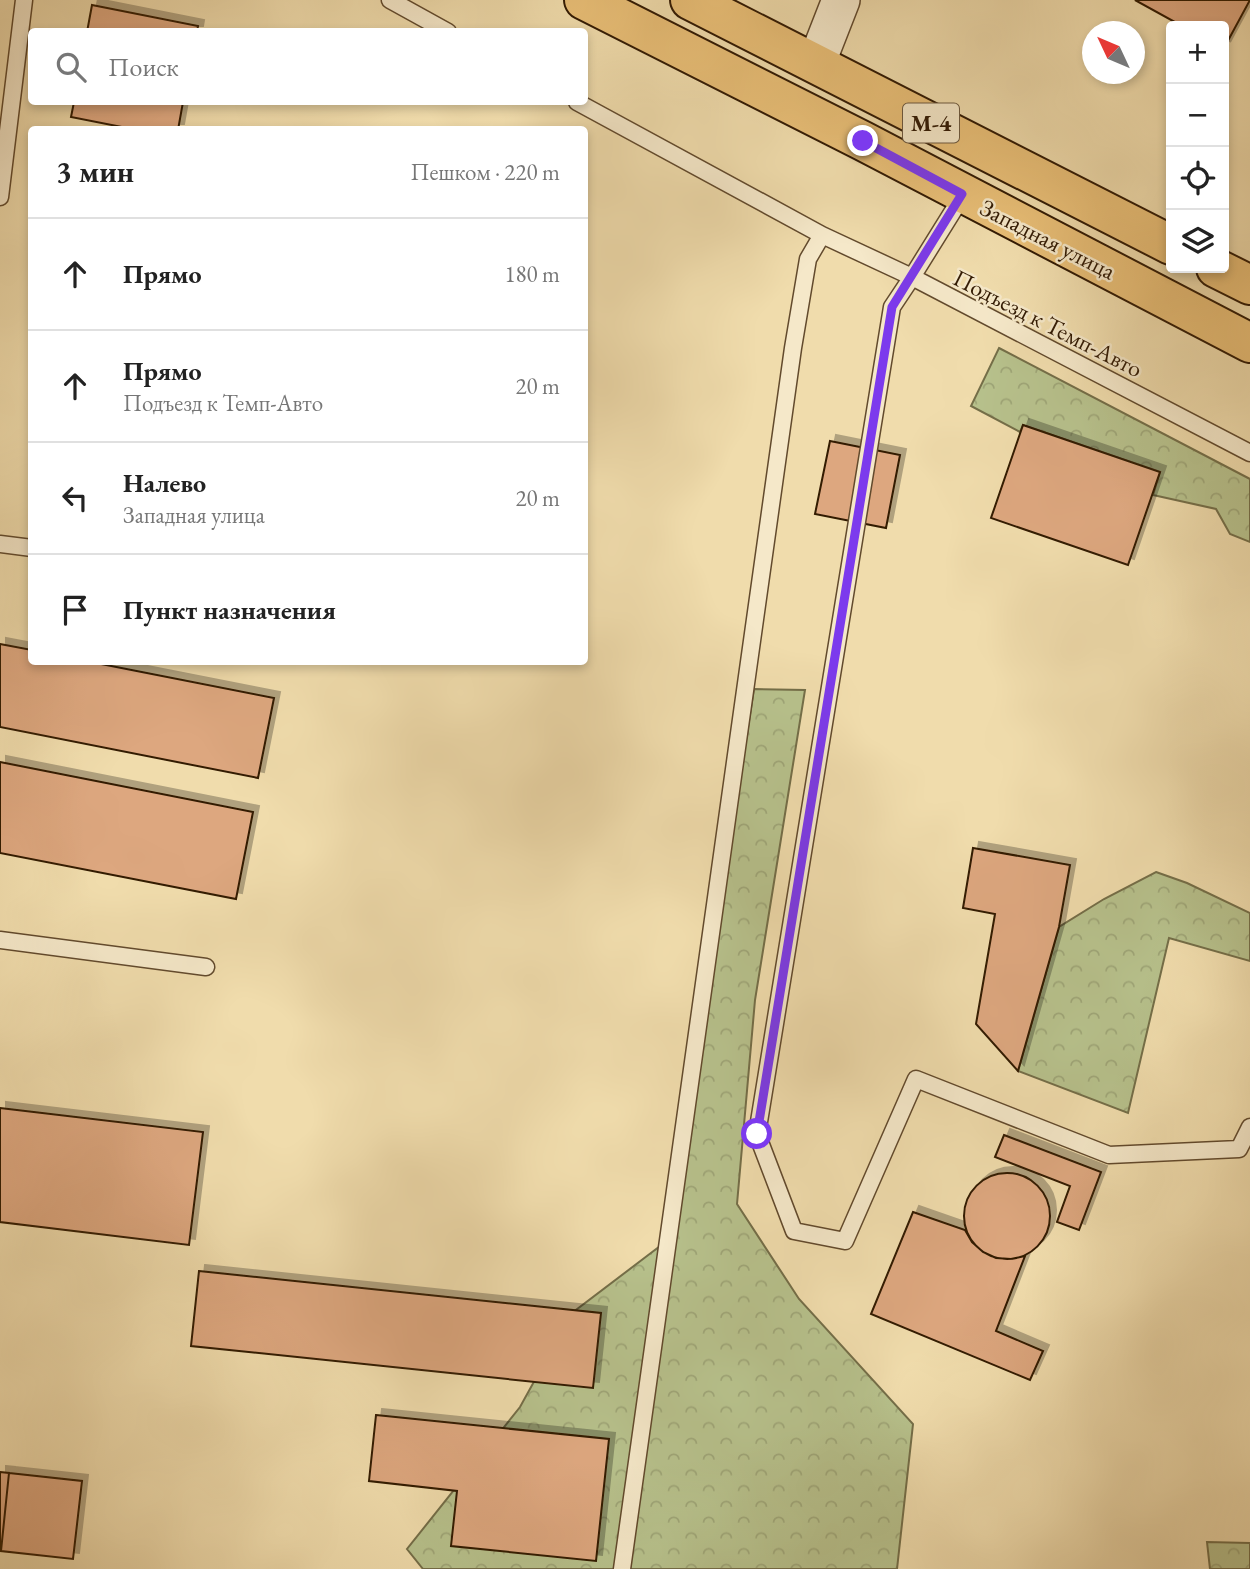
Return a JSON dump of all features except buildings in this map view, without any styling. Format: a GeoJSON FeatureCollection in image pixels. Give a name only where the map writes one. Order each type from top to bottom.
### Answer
{"type":"FeatureCollection","features":[{"type":"Feature","properties":{"kind":"main road","name":"Западная улица"},"geometry":{"type":"LineString","coordinates":[[584,0],[1250,343]]}},
{"type":"Feature","properties":{"kind":"main road","name":"Западная улица"},"geometry":{"type":"LineString","coordinates":[[690,0],[1166,242]]}},
{"type":"Feature","properties":{"kind":"main road"},"geometry":{"type":"LineString","coordinates":[[1226,273],[1250,285]]}},
{"type":"Feature","properties":{"kind":"street"},"geometry":{"type":"LineString","coordinates":[[816,64],[841,0]]}},
{"type":"Feature","properties":{"kind":"lane"},"geometry":{"type":"LineString","coordinates":[[0,197],[24,0]]}},
{"type":"Feature","properties":{"kind":"lane"},"geometry":{"type":"LineString","coordinates":[[390,0],[441,28]]}},
{"type":"Feature","properties":{"kind":"lane"},"geometry":{"type":"LineString","coordinates":[[583,105],[822,235],[912,277],[892,307],[757,1134],[794,1231],[845,1241],[916,1079],[1109,1155],[1239,1149],[1250,1127]]}},
{"type":"Feature","properties":{"kind":"lane","name":"Подъезд к Темп-Авто"},"geometry":{"type":"LineString","coordinates":[[962,194],[912,277],[1250,453]]}},
{"type":"Feature","properties":{"kind":"lane"},"geometry":{"type":"LineString","coordinates":[[622,1569],[793,348],[808,259],[822,235]]}},
{"type":"Feature","properties":{"kind":"lane"},"geometry":{"type":"LineString","coordinates":[[0,544],[28,548]]}},
{"type":"Feature","properties":{"kind":"lane"},"geometry":{"type":"LineString","coordinates":[[0,940],[206,967]]}},
{"type":"Feature","properties":{"kind":"green space"},"geometry":{"type":"Polygon","coordinates":[[[999,348],[1250,479],[1250,542],[1230,534],[1216,509],[1153,495],[1160,472],[1023,425],[1020,432],[971,406],[999,348]]]}},
{"type":"Feature","properties":{"kind":"green space"},"geometry":{"type":"Polygon","coordinates":[[[754,689],[805,690],[755,1000],[737,1204],[799,1299],[913,1424],[897,1569],[423,1569],[407,1549],[520,1407],[572,1313],[668,1240],[754,689]]]}},
{"type":"Feature","properties":{"kind":"green space"},"geometry":{"type":"Polygon","coordinates":[[[1156,872],[1187,883],[1250,913],[1250,961],[1169,938],[1128,1113],[1018,1071],[1059,927],[1104,899],[1156,872]]]}},
{"type":"Feature","properties":{"kind":"green space"},"geometry":{"type":"Polygon","coordinates":[[[1207,1542],[1250,1543],[1250,1569],[1210,1569],[1207,1542]]]}},
{"type":"Feature","properties":{"kind":"route"},"geometry":{"type":"LineString","coordinates":[[757,1134],[892,307],[962,194],[863,141]]}}]}
